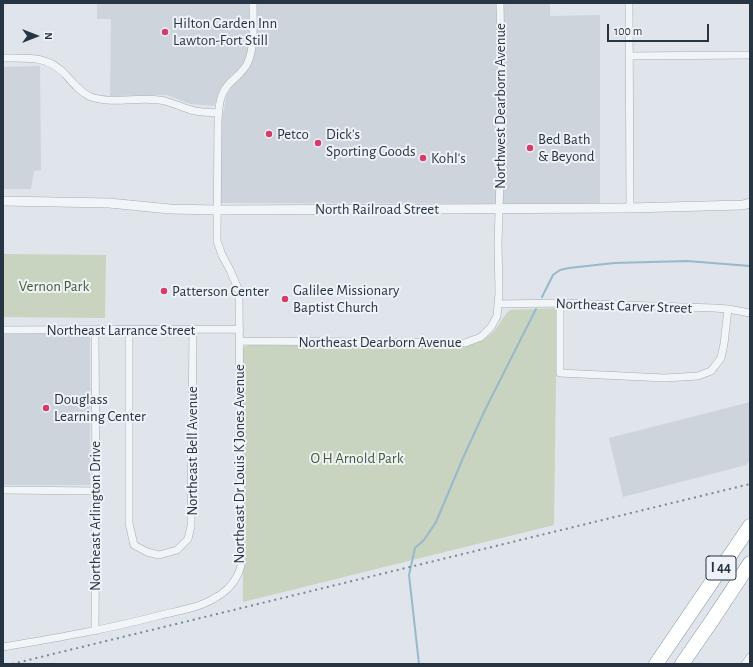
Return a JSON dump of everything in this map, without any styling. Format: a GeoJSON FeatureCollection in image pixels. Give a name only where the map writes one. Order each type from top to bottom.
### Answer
{"type":"FeatureCollection","features":[{"type":"Feature","properties":{"kind":"highway","name":"I 44"},"geometry":{"type":"LineString","coordinates":[[656,664],[750,526]]}},
{"type":"Feature","properties":{"kind":"highway","name":"I 44"},"geometry":{"type":"LineString","coordinates":[[682,664],[750,563]]}},
{"type":"Feature","properties":{"kind":"street"},"geometry":{"type":"LineString","coordinates":[[240,342],[239,291],[222,255],[217,240],[218,113],[221,96],[228,85],[243,70],[248,62],[252,46],[253,3]]}},
{"type":"Feature","properties":{"kind":"street","name":"Northwest Dearborn Avenue"},"geometry":{"type":"LineString","coordinates":[[499,209],[502,113],[500,3]]}},
{"type":"Feature","properties":{"kind":"street"},"geometry":{"type":"LineString","coordinates":[[629,3],[630,208]]}},
{"type":"Feature","properties":{"kind":"street"},"geometry":{"type":"LineString","coordinates":[[630,56],[750,55]]}},
{"type":"Feature","properties":{"kind":"street"},"geometry":{"type":"LineString","coordinates":[[3,58],[32,58],[44,60],[53,64],[59,69],[82,92],[98,99],[157,99],[167,101],[189,110],[218,113]]}},
{"type":"Feature","properties":{"kind":"street","name":"North Railroad Street"},"geometry":{"type":"LineString","coordinates":[[3,202],[109,202],[170,209],[217,210],[630,208],[743,205],[750,203]]}},
{"type":"Feature","properties":{"kind":"street","name":"Northeast Dearborn Avenue"},"geometry":{"type":"LineString","coordinates":[[240,342],[465,343],[481,337],[491,327],[497,316],[499,293],[499,209]]}},
{"type":"Feature","properties":{"kind":"street","name":"Northeast Carver Street"},"geometry":{"type":"LineString","coordinates":[[498,304],[560,304],[728,309],[750,313]]}},
{"type":"Feature","properties":{"kind":"street"},"geometry":{"type":"LineString","coordinates":[[560,304],[560,374],[665,378],[698,376],[711,371],[721,358],[728,309]]}},
{"type":"Feature","properties":{"kind":"street","name":"Northeast Bell Avenue"},"geometry":{"type":"LineString","coordinates":[[129,330],[129,523],[134,545],[147,552],[159,555],[177,550],[188,540],[191,526],[193,329]]}},
{"type":"Feature","properties":{"kind":"street","name":"Northeast Larrance Street"},"geometry":{"type":"LineString","coordinates":[[3,330],[240,329]]}},
{"type":"Feature","properties":{"kind":"street","name":"Northeast Arlington Drive"},"geometry":{"type":"LineString","coordinates":[[95,330],[95,631]]}},
{"type":"Feature","properties":{"kind":"street","name":"Northeast Dr Louis K Jones Avenue"},"geometry":{"type":"LineString","coordinates":[[3,647],[95,631],[200,605],[214,599],[230,586],[238,575],[241,565],[240,342]]}},
{"type":"Feature","properties":{"kind":"street"},"geometry":{"type":"LineString","coordinates":[[3,490],[96,491]]}},
{"type":"Feature","properties":{"kind":"street"},"geometry":{"type":"LineString","coordinates":[[745,664],[750,657]]}},
{"type":"Feature","properties":{"kind":"shaded area"},"geometry":{"type":"Polygon","coordinates":[[[97,3],[249,3],[248,52],[243,64],[222,86],[214,106],[190,104],[167,95],[110,96],[111,19],[97,19],[97,3]]]}},
{"type":"Feature","properties":{"kind":"shaded area"},"geometry":{"type":"Polygon","coordinates":[[[255,3],[550,3],[550,16],[600,15],[600,204],[220,203],[221,124],[227,94],[251,64],[255,3]]]}},
{"type":"Feature","properties":{"kind":"shaded area"},"geometry":{"type":"Polygon","coordinates":[[[40,66],[41,170],[34,171],[31,189],[3,189],[3,67],[40,66]]]}},
{"type":"Feature","properties":{"kind":"shaded area","name":"Douglass Learning Center"},"geometry":{"type":"Polygon","coordinates":[[[3,332],[90,332],[90,485],[3,485],[3,332]]]}},
{"type":"Feature","properties":{"kind":"shaded area"},"geometry":{"type":"Polygon","coordinates":[[[750,402],[750,460],[746,465],[623,497],[609,438],[750,402]]]}},
{"type":"Feature","properties":{"kind":"green space","name":"Vernon Park"},"geometry":{"type":"Polygon","coordinates":[[[3,254],[106,255],[105,318],[3,317],[3,254]]]}},
{"type":"Feature","properties":{"kind":"green space","name":"O H Arnold Park"},"geometry":{"type":"Polygon","coordinates":[[[557,308],[554,525],[243,602],[243,348],[249,345],[463,346],[478,342],[491,334],[510,310],[557,308]]]}},
{"type":"Feature","properties":{"kind":"waterway"},"geometry":{"type":"LineString","coordinates":[[542,297],[553,275],[560,270],[569,268],[614,263],[687,261],[750,266]]}},
{"type":"Feature","properties":{"kind":"waterway"},"geometry":{"type":"LineString","coordinates":[[419,664],[409,575],[415,548],[424,540],[436,522],[485,410],[536,309]]}},
{"type":"Feature","properties":{"kind":"railway"},"geometry":{"type":"LineString","coordinates":[[12,664],[750,484]]}},
{"type":"Feature","properties":{"kind":"place","name":"Hilton Garden Inn Lawton-Fort Still"},"geometry":{"type":"Point","coordinates":[165,32]}},
{"type":"Feature","properties":{"kind":"place","name":"Petco"},"geometry":{"type":"Point","coordinates":[269,134]}},
{"type":"Feature","properties":{"kind":"place","name":"Dick's Sporting Goods"},"geometry":{"type":"Point","coordinates":[318,143]}},
{"type":"Feature","properties":{"kind":"place","name":"Bed Bath & Beyond"},"geometry":{"type":"Point","coordinates":[530,148]}},
{"type":"Feature","properties":{"kind":"place","name":"Kohl's"},"geometry":{"type":"Point","coordinates":[423,158]}},
{"type":"Feature","properties":{"kind":"place","name":"Patterson Center"},"geometry":{"type":"Point","coordinates":[164,291]}},
{"type":"Feature","properties":{"kind":"place","name":"Galilee Missionary Baptist Church"},"geometry":{"type":"Point","coordinates":[285,299]}},
{"type":"Feature","properties":{"kind":"place","name":"Douglass Learning Center"},"geometry":{"type":"Point","coordinates":[46,408]}}]}
